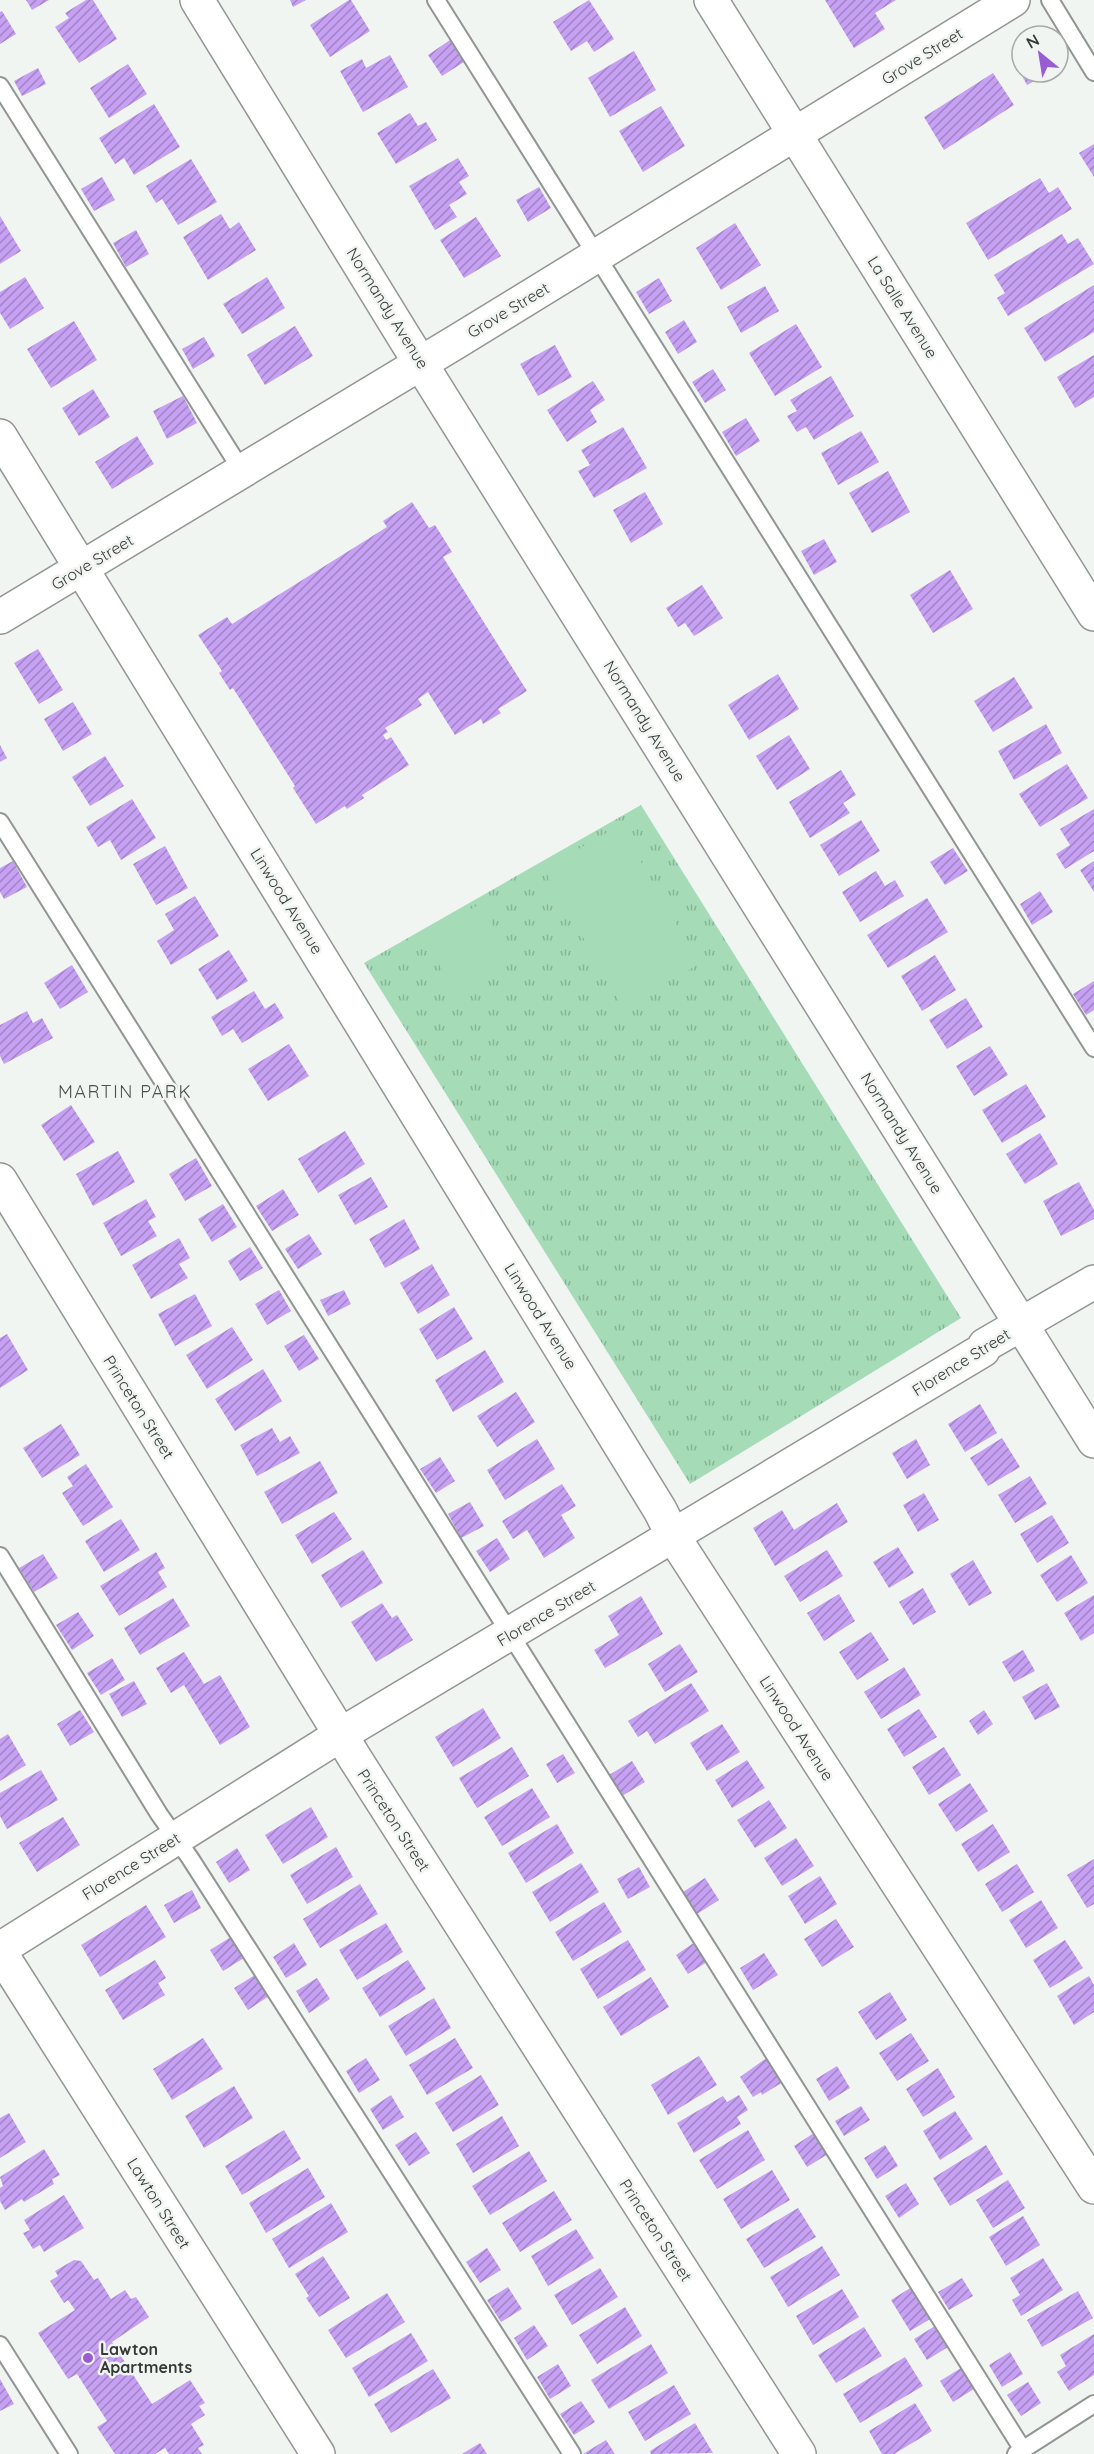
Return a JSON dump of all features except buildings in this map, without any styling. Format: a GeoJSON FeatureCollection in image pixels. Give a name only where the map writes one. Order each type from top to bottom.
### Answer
{"type":"FeatureCollection","features":[{"type":"Feature","properties":{"kind":"street","name":"Normandy Avenue"},"geometry":{"type":"LineString","coordinates":[[197,0],[1094,1441]]}},
{"type":"Feature","properties":{"kind":"street","name":"La Salle Avenue"},"geometry":{"type":"LineString","coordinates":[[711,0],[1094,614]]}},
{"type":"Feature","properties":{"kind":"street","name":"Grove Street"},"geometry":{"type":"LineString","coordinates":[[0,617],[597,256],[1013,0]]}},
{"type":"Feature","properties":{"kind":"street","name":"Linwood Avenue"},"geometry":{"type":"LineString","coordinates":[[0,436],[660,1510],[673,1536],[1094,2187]]}},
{"type":"Feature","properties":{"kind":"street","name":"Princeton Street"},"geometry":{"type":"LineString","coordinates":[[0,1180],[340,1735],[799,2454]]}},
{"type":"Feature","properties":{"kind":"street","name":"Florence Street"},"geometry":{"type":"LineString","coordinates":[[0,1950],[340,1735],[1094,1282]]}},
{"type":"Feature","properties":{"kind":"street","name":"Lawton Street"},"geometry":{"type":"LineString","coordinates":[[0,1950],[318,2454]]}},
{"type":"Feature","properties":{"kind":"lane"},"geometry":{"type":"LineString","coordinates":[[436,0],[1094,1048]]}},
{"type":"Feature","properties":{"kind":"lane"},"geometry":{"type":"LineString","coordinates":[[1050,0],[1094,72]]}},
{"type":"Feature","properties":{"kind":"lane"},"geometry":{"type":"LineString","coordinates":[[0,86],[242,471]]}},
{"type":"Feature","properties":{"kind":"lane"},"geometry":{"type":"LineString","coordinates":[[0,822],[511,1634],[1019,2452],[1094,2404]]}},
{"type":"Feature","properties":{"kind":"lane"},"geometry":{"type":"LineString","coordinates":[[0,1556],[175,1839],[190,1858],[572,2454]]}},
{"type":"Feature","properties":{"kind":"lane"},"geometry":{"type":"LineString","coordinates":[[0,2345],[69,2454]]}},
{"type":"Feature","properties":{"kind":"green space"},"geometry":{"type":"Polygon","coordinates":[[[641,805],[961,1318],[690,1484],[364,963],[641,805]]]}},
{"type":"Feature","properties":{"kind":"green space"},"geometry":{"type":"Polygon","coordinates":[[[620,825],[699,964],[623,1007],[544,869],[620,825]]]}},
{"type":"Feature","properties":{"kind":"green space"},"geometry":{"type":"Polygon","coordinates":[[[480,904],[512,960],[455,992],[423,937],[480,904]]]}},
{"type":"Feature","properties":{"kind":"place","name":"Lawton Apartments"},"geometry":{"type":"Point","coordinates":[88,2358]}},
{"type":"Feature","properties":{"kind":"district","name":"MARTIN PARK"},"geometry":{"type":"Point","coordinates":[125,1091]}}]}
